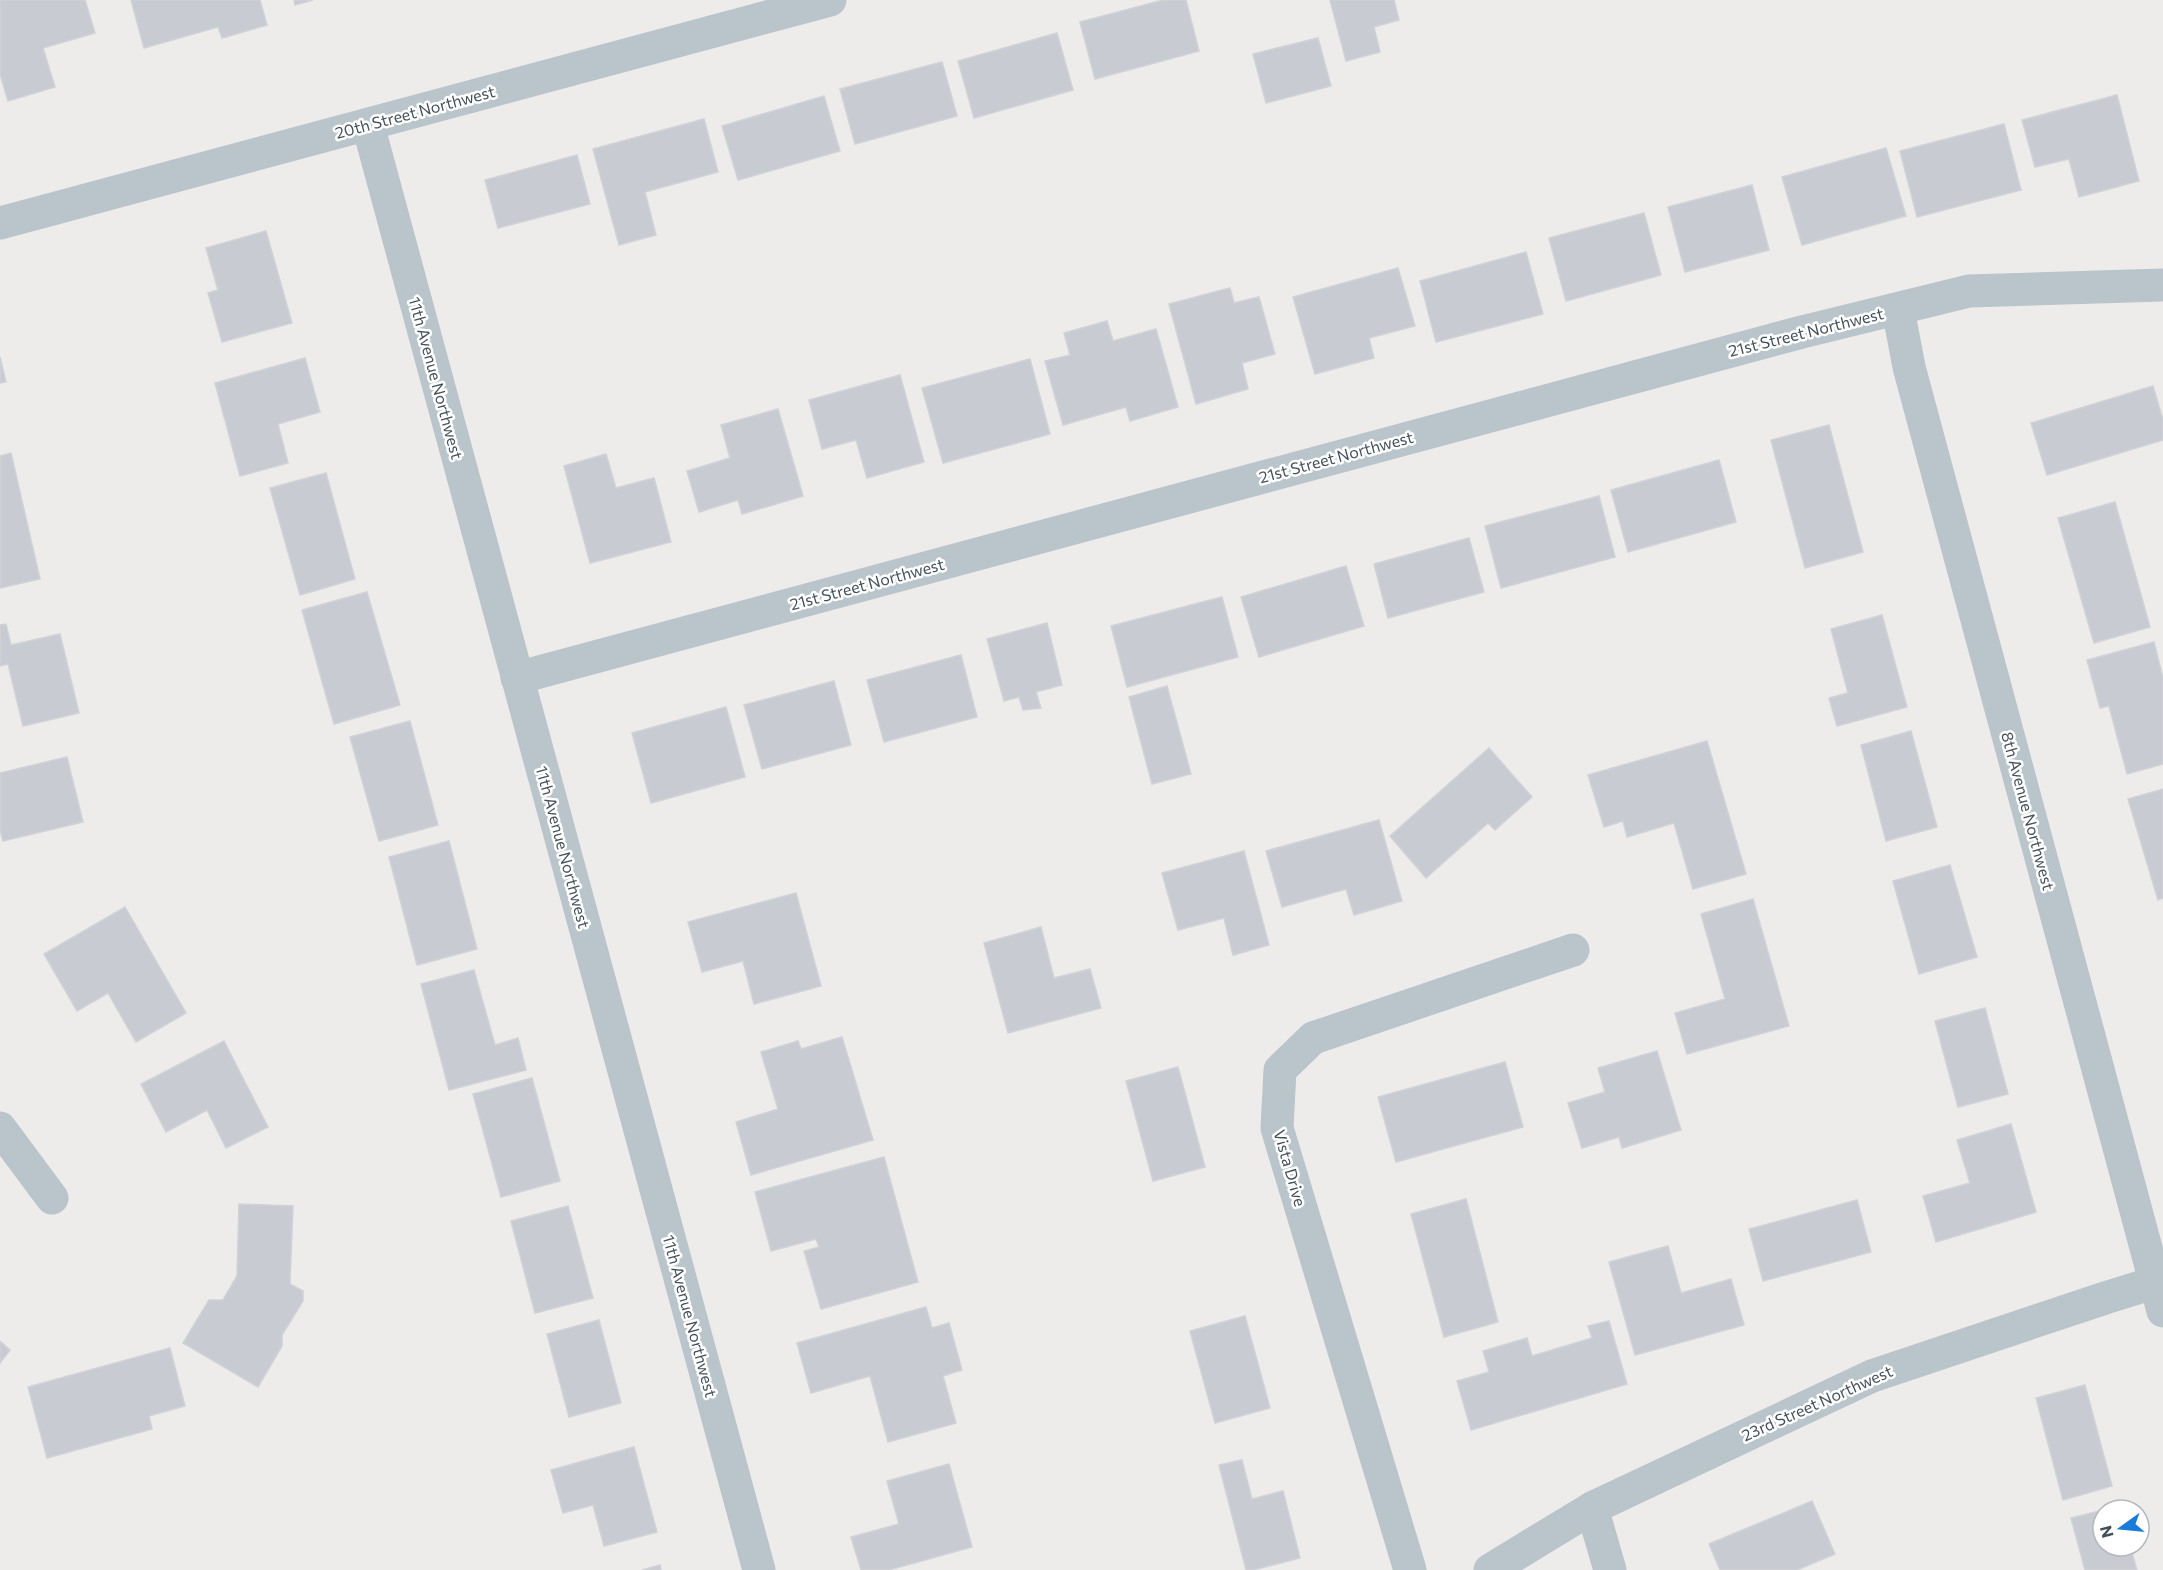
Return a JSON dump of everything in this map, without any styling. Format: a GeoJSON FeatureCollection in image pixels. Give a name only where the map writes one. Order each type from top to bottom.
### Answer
{"type":"FeatureCollection","features":[{"type":"Feature","properties":{"kind":"street","name":"20th Street Northwest"},"geometry":{"type":"LineString","coordinates":[[0,223],[830,0]]}},
{"type":"Feature","properties":{"kind":"street","name":"11th Avenue Northwest"},"geometry":{"type":"LineString","coordinates":[[368,125],[759,1570]]}},
{"type":"Feature","properties":{"kind":"street","name":"21st Street Northwest"},"geometry":{"type":"LineString","coordinates":[[517,678],[1802,332],[1970,291],[2163,285]]}},
{"type":"Feature","properties":{"kind":"street","name":"8th Avenue Northwest"},"geometry":{"type":"LineString","coordinates":[[1898,309],[1915,389],[2160,1291]]}},
{"type":"Feature","properties":{"kind":"street","name":"Vista Drive"},"geometry":{"type":"LineString","coordinates":[[1410,1570],[1277,1128],[1280,1070],[1313,1038],[1573,950]]}},
{"type":"Feature","properties":{"kind":"street"},"geometry":{"type":"LineString","coordinates":[[0,1128],[52,1198]]}},
{"type":"Feature","properties":{"kind":"street","name":"23rd Street Northwest"},"geometry":{"type":"LineString","coordinates":[[1490,1570],[1592,1508],[1872,1376],[2160,1291]]}},
{"type":"Feature","properties":{"kind":"street"},"geometry":{"type":"LineString","coordinates":[[1592,1508],[1610,1570]]}},
{"type":"Feature","properties":{"kind":"building"},"geometry":{"type":"Polygon","coordinates":[[[0,0],[85,0],[95,33],[43,48],[55,87],[8,101],[0,74],[0,0]]]}},
{"type":"Feature","properties":{"kind":"building"},"geometry":{"type":"Polygon","coordinates":[[[131,0],[260,0],[267,25],[222,38],[218,27],[144,48],[131,0]]]}},
{"type":"Feature","properties":{"kind":"building"},"geometry":{"type":"Polygon","coordinates":[[[294,0],[313,0],[295,5],[294,0]]]}},
{"type":"Feature","properties":{"kind":"building"},"geometry":{"type":"Polygon","coordinates":[[[1163,0],[1186,0],[1199,51],[1095,79],[1080,22],[1163,0]]]}},
{"type":"Feature","properties":{"kind":"building"},"geometry":{"type":"Polygon","coordinates":[[[1330,0],[1394,0],[1399,20],[1374,27],[1380,52],[1346,61],[1330,0]]]}},
{"type":"Feature","properties":{"kind":"building"},"geometry":{"type":"Polygon","coordinates":[[[1057,33],[1073,90],[974,118],[958,61],[1057,33]]]}},
{"type":"Feature","properties":{"kind":"building"},"geometry":{"type":"Polygon","coordinates":[[[1318,38],[1331,86],[1266,103],[1253,54],[1318,38]]]}},
{"type":"Feature","properties":{"kind":"building"},"geometry":{"type":"Polygon","coordinates":[[[942,62],[957,116],[855,144],[840,89],[942,62]]]}},
{"type":"Feature","properties":{"kind":"building"},"geometry":{"type":"Polygon","coordinates":[[[2117,95],[2139,181],[2079,197],[2069,159],[2035,167],[2022,120],[2117,95]]]}},
{"type":"Feature","properties":{"kind":"building"},"geometry":{"type":"Polygon","coordinates":[[[824,96],[840,151],[738,180],[722,126],[824,96]]]}},
{"type":"Feature","properties":{"kind":"building"},"geometry":{"type":"Polygon","coordinates":[[[704,119],[718,172],[645,192],[656,235],[619,245],[593,149],[704,119]]]}},
{"type":"Feature","properties":{"kind":"building"},"geometry":{"type":"Polygon","coordinates":[[[2004,124],[2021,190],[1917,217],[1900,151],[2004,124]]]}},
{"type":"Feature","properties":{"kind":"building"},"geometry":{"type":"Polygon","coordinates":[[[1886,148],[1906,216],[1802,245],[1782,177],[1886,148]]]}},
{"type":"Feature","properties":{"kind":"building"},"geometry":{"type":"Polygon","coordinates":[[[577,155],[590,204],[498,228],[485,180],[577,155]]]}},
{"type":"Feature","properties":{"kind":"building"},"geometry":{"type":"Polygon","coordinates":[[[1752,185],[1769,250],[1685,272],[1668,207],[1752,185]]]}},
{"type":"Feature","properties":{"kind":"building"},"geometry":{"type":"Polygon","coordinates":[[[1644,213],[1661,275],[1566,301],[1549,238],[1644,213]]]}},
{"type":"Feature","properties":{"kind":"building"},"geometry":{"type":"Polygon","coordinates":[[[266,231],[292,323],[222,342],[208,293],[218,290],[206,248],[266,231]]]}},
{"type":"Feature","properties":{"kind":"building"},"geometry":{"type":"Polygon","coordinates":[[[1526,252],[1543,314],[1436,342],[1420,281],[1526,252]]]}},
{"type":"Feature","properties":{"kind":"building"},"geometry":{"type":"Polygon","coordinates":[[[1398,268],[1415,326],[1369,338],[1374,358],[1315,374],[1293,297],[1398,268]]]}},
{"type":"Feature","properties":{"kind":"building"},"geometry":{"type":"Polygon","coordinates":[[[1230,288],[1234,303],[1259,297],[1275,354],[1242,363],[1248,389],[1196,404],[1169,304],[1230,288]]]}},
{"type":"Feature","properties":{"kind":"building"},"geometry":{"type":"Polygon","coordinates":[[[1107,321],[1113,341],[1156,329],[1178,407],[1130,421],[1126,407],[1063,425],[1045,361],[1070,355],[1064,333],[1107,321]]]}},
{"type":"Feature","properties":{"kind":"building"},"geometry":{"type":"Polygon","coordinates":[[[0,357],[6,382],[0,383],[0,357]]]}},
{"type":"Feature","properties":{"kind":"building"},"geometry":{"type":"Polygon","coordinates":[[[305,358],[320,412],[278,424],[288,463],[240,476],[215,383],[305,358]]]}},
{"type":"Feature","properties":{"kind":"building"},"geometry":{"type":"Polygon","coordinates":[[[1030,359],[1050,434],[943,463],[922,388],[1030,359]]]}},
{"type":"Feature","properties":{"kind":"building"},"geometry":{"type":"Polygon","coordinates":[[[900,375],[924,462],[867,478],[856,440],[822,449],[809,400],[900,375]]]}},
{"type":"Feature","properties":{"kind":"building"},"geometry":{"type":"Polygon","coordinates":[[[2153,386],[2163,420],[2163,440],[2047,475],[2031,423],[2153,386]]]}},
{"type":"Feature","properties":{"kind":"building"},"geometry":{"type":"Polygon","coordinates":[[[778,409],[803,496],[742,514],[738,500],[699,512],[687,471],[730,458],[721,425],[778,409]]]}},
{"type":"Feature","properties":{"kind":"building"},"geometry":{"type":"Polygon","coordinates":[[[1829,425],[1863,552],[1805,568],[1771,440],[1829,425]]]}},
{"type":"Feature","properties":{"kind":"building"},"geometry":{"type":"Polygon","coordinates":[[[11,453],[40,579],[0,588],[0,456],[11,453]]]}},
{"type":"Feature","properties":{"kind":"building"},"geometry":{"type":"Polygon","coordinates":[[[606,454],[616,488],[654,478],[671,542],[590,563],[564,466],[606,454]]]}},
{"type":"Feature","properties":{"kind":"building"},"geometry":{"type":"Polygon","coordinates":[[[1719,460],[1736,522],[1628,552],[1611,490],[1719,460]]]}},
{"type":"Feature","properties":{"kind":"building"},"geometry":{"type":"Polygon","coordinates":[[[326,473],[355,579],[300,595],[270,488],[326,473]]]}},
{"type":"Feature","properties":{"kind":"building"},"geometry":{"type":"Polygon","coordinates":[[[1599,496],[1615,557],[1501,588],[1485,526],[1599,496]]]}},
{"type":"Feature","properties":{"kind":"building"},"geometry":{"type":"Polygon","coordinates":[[[2115,502],[2150,627],[2094,643],[2058,518],[2115,502]]]}},
{"type":"Feature","properties":{"kind":"building"},"geometry":{"type":"Polygon","coordinates":[[[1469,538],[1484,592],[1388,618],[1374,564],[1469,538]]]}},
{"type":"Feature","properties":{"kind":"building"},"geometry":{"type":"Polygon","coordinates":[[[1346,566],[1364,626],[1259,657],[1241,597],[1346,566]]]}},
{"type":"Feature","properties":{"kind":"building"},"geometry":{"type":"Polygon","coordinates":[[[367,592],[400,705],[334,724],[302,610],[367,592]]]}},
{"type":"Feature","properties":{"kind":"building"},"geometry":{"type":"Polygon","coordinates":[[[1222,597],[1238,657],[1127,687],[1111,626],[1222,597]]]}},
{"type":"Feature","properties":{"kind":"building"},"geometry":{"type":"Polygon","coordinates":[[[1882,615],[1907,707],[1837,726],[1829,698],[1848,693],[1831,629],[1882,615]]]}},
{"type":"Feature","properties":{"kind":"building"},"geometry":{"type":"Polygon","coordinates":[[[1047,623],[1062,685],[1036,692],[1041,708],[1023,710],[1019,697],[1004,701],[987,639],[1047,623]]]}},
{"type":"Feature","properties":{"kind":"building"},"geometry":{"type":"Polygon","coordinates":[[[6,624],[11,645],[60,634],[79,713],[23,726],[8,664],[0,666],[0,625],[6,624]]]}},
{"type":"Feature","properties":{"kind":"building"},"geometry":{"type":"Polygon","coordinates":[[[2154,642],[2163,678],[2163,764],[2127,774],[2109,706],[2100,708],[2087,660],[2154,642]]]}},
{"type":"Feature","properties":{"kind":"building"},"geometry":{"type":"Polygon","coordinates":[[[961,655],[977,717],[884,742],[867,680],[961,655]]]}},
{"type":"Feature","properties":{"kind":"building"},"geometry":{"type":"Polygon","coordinates":[[[834,681],[851,745],[762,769],[744,705],[834,681]]]}},
{"type":"Feature","properties":{"kind":"building"},"geometry":{"type":"Polygon","coordinates":[[[1167,686],[1191,774],[1152,784],[1129,697],[1167,686]]]}},
{"type":"Feature","properties":{"kind":"building"},"geometry":{"type":"Polygon","coordinates":[[[726,707],[745,777],[651,803],[632,733],[726,707]]]}},
{"type":"Feature","properties":{"kind":"building"},"geometry":{"type":"Polygon","coordinates":[[[410,721],[438,825],[379,841],[350,737],[410,721]]]}},
{"type":"Feature","properties":{"kind":"building"},"geometry":{"type":"Polygon","coordinates":[[[1911,731],[1937,827],[1886,841],[1861,745],[1911,731]]]}},
{"type":"Feature","properties":{"kind":"building"},"geometry":{"type":"Polygon","coordinates":[[[1707,741],[1746,874],[1693,889],[1674,823],[1627,837],[1623,821],[1604,827],[1588,775],[1707,741]]]}},
{"type":"Feature","properties":{"kind":"building"},"geometry":{"type":"Polygon","coordinates":[[[1489,748],[1532,797],[1495,830],[1488,823],[1426,878],[1390,836],[1489,748]]]}},
{"type":"Feature","properties":{"kind":"building"},"geometry":{"type":"Polygon","coordinates":[[[67,757],[83,822],[3,841],[0,830],[0,773],[67,757]]]}},
{"type":"Feature","properties":{"kind":"building"},"geometry":{"type":"Polygon","coordinates":[[[2163,789],[2163,898],[2158,900],[2128,799],[2163,789]]]}},
{"type":"Feature","properties":{"kind":"building"},"geometry":{"type":"Polygon","coordinates":[[[1379,820],[1402,901],[1354,915],[1346,889],[1282,907],[1266,851],[1379,820]]]}},
{"type":"Feature","properties":{"kind":"building"},"geometry":{"type":"Polygon","coordinates":[[[449,841],[477,949],[417,965],[389,857],[449,841]]]}},
{"type":"Feature","properties":{"kind":"building"},"geometry":{"type":"Polygon","coordinates":[[[1244,851],[1269,945],[1233,955],[1224,918],[1178,930],[1162,873],[1244,851]]]}},
{"type":"Feature","properties":{"kind":"building"},"geometry":{"type":"Polygon","coordinates":[[[1950,865],[1977,957],[1919,974],[1893,881],[1950,865]]]}},
{"type":"Feature","properties":{"kind":"building"},"geometry":{"type":"Polygon","coordinates":[[[796,893],[821,986],[754,1004],[743,961],[702,972],[688,922],[796,893]]]}},
{"type":"Feature","properties":{"kind":"building"},"geometry":{"type":"Polygon","coordinates":[[[1753,899],[1789,1026],[1687,1054],[1675,1013],[1725,999],[1701,914],[1753,899]]]}},
{"type":"Feature","properties":{"kind":"building"},"geometry":{"type":"Polygon","coordinates":[[[125,907],[186,1013],[136,1042],[108,993],[77,1011],[44,954],[125,907]]]}},
{"type":"Feature","properties":{"kind":"building"},"geometry":{"type":"Polygon","coordinates":[[[1041,927],[1054,978],[1090,969],[1101,1008],[1008,1033],[984,943],[1041,927]]]}},
{"type":"Feature","properties":{"kind":"building"},"geometry":{"type":"Polygon","coordinates":[[[474,970],[495,1045],[518,1038],[526,1070],[449,1090],[421,984],[474,970]]]}},
{"type":"Feature","properties":{"kind":"building"},"geometry":{"type":"Polygon","coordinates":[[[1985,1008],[2008,1094],[1958,1107],[1935,1021],[1985,1008]]]}},
{"type":"Feature","properties":{"kind":"building"},"geometry":{"type":"Polygon","coordinates":[[[842,1037],[873,1140],[751,1175],[736,1122],[778,1109],[761,1052],[798,1041],[801,1049],[842,1037]]]}},
{"type":"Feature","properties":{"kind":"building"},"geometry":{"type":"Polygon","coordinates":[[[224,1041],[268,1127],[226,1148],[207,1110],[166,1132],[141,1084],[224,1041]]]}},
{"type":"Feature","properties":{"kind":"building"},"geometry":{"type":"Polygon","coordinates":[[[1657,1051],[1681,1130],[1622,1148],[1619,1137],[1582,1148],[1568,1103],[1605,1092],[1598,1068],[1657,1051]]]}},
{"type":"Feature","properties":{"kind":"building"},"geometry":{"type":"Polygon","coordinates":[[[1505,1062],[1523,1127],[1396,1162],[1378,1097],[1505,1062]]]}},
{"type":"Feature","properties":{"kind":"building"},"geometry":{"type":"Polygon","coordinates":[[[1178,1067],[1205,1167],[1153,1181],[1126,1081],[1178,1067]]]}},
{"type":"Feature","properties":{"kind":"building"},"geometry":{"type":"Polygon","coordinates":[[[532,1078],[560,1181],[501,1197],[473,1094],[532,1078]]]}},
{"type":"Feature","properties":{"kind":"building"},"geometry":{"type":"Polygon","coordinates":[[[2011,1124],[2036,1212],[1936,1242],[1923,1196],[1970,1183],[1957,1140],[2011,1124]]]}},
{"type":"Feature","properties":{"kind":"building"},"geometry":{"type":"Polygon","coordinates":[[[884,1157],[918,1282],[821,1309],[804,1251],[819,1247],[816,1239],[771,1251],[755,1192],[884,1157]]]}},
{"type":"Feature","properties":{"kind":"building"},"geometry":{"type":"Polygon","coordinates":[[[1466,1199],[1498,1322],[1444,1337],[1411,1214],[1466,1199]]]}},
{"type":"Feature","properties":{"kind":"building"},"geometry":{"type":"Polygon","coordinates":[[[1857,1200],[1871,1252],[1763,1281],[1749,1229],[1857,1200]]]}},
{"type":"Feature","properties":{"kind":"building"},"geometry":{"type":"Polygon","coordinates":[[[239,1204],[293,1206],[290,1284],[303,1291],[303,1301],[282,1335],[282,1346],[258,1387],[183,1343],[209,1300],[223,1300],[237,1276],[239,1204]]]}},
{"type":"Feature","properties":{"kind":"building"},"geometry":{"type":"Polygon","coordinates":[[[568,1206],[593,1298],[535,1313],[511,1221],[568,1206]]]}},
{"type":"Feature","properties":{"kind":"building"},"geometry":{"type":"Polygon","coordinates":[[[1668,1246],[1681,1293],[1731,1279],[1744,1325],[1635,1355],[1609,1262],[1668,1246]]]}},
{"type":"Feature","properties":{"kind":"building"},"geometry":{"type":"Polygon","coordinates":[[[926,1307],[932,1328],[949,1323],[962,1370],[943,1376],[956,1423],[888,1442],[870,1376],[811,1393],[797,1343],[926,1307]]]}},
{"type":"Feature","properties":{"kind":"building"},"geometry":{"type":"Polygon","coordinates":[[[1245,1316],[1270,1408],[1215,1423],[1190,1331],[1245,1316]]]}},
{"type":"Feature","properties":{"kind":"building"},"geometry":{"type":"Polygon","coordinates":[[[599,1320],[621,1403],[569,1417],[547,1334],[599,1320]]]}},
{"type":"Feature","properties":{"kind":"building"},"geometry":{"type":"Polygon","coordinates":[[[1609,1321],[1627,1384],[1471,1430],[1457,1381],[1489,1372],[1483,1351],[1527,1338],[1532,1356],[1592,1338],[1588,1326],[1609,1321]]]}},
{"type":"Feature","properties":{"kind":"building"},"geometry":{"type":"Polygon","coordinates":[[[0,1341],[10,1350],[0,1363],[0,1341]]]}},
{"type":"Feature","properties":{"kind":"building"},"geometry":{"type":"Polygon","coordinates":[[[170,1348],[185,1406],[149,1416],[152,1429],[47,1458],[28,1387],[170,1348]]]}},
{"type":"Feature","properties":{"kind":"building"},"geometry":{"type":"Polygon","coordinates":[[[2085,1385],[2112,1486],[2063,1500],[2036,1398],[2085,1385]]]}},
{"type":"Feature","properties":{"kind":"building"},"geometry":{"type":"Polygon","coordinates":[[[634,1447],[657,1532],[604,1546],[593,1505],[563,1513],[551,1470],[634,1447]]]}},
{"type":"Feature","properties":{"kind":"building"},"geometry":{"type":"Polygon","coordinates":[[[1242,1460],[1252,1499],[1283,1491],[1300,1558],[1246,1570],[1219,1465],[1242,1460]]]}},
{"type":"Feature","properties":{"kind":"building"},"geometry":{"type":"Polygon","coordinates":[[[949,1464],[972,1547],[889,1570],[861,1570],[851,1537],[899,1524],[887,1481],[949,1464]]]}},
{"type":"Feature","properties":{"kind":"building"},"geometry":{"type":"Polygon","coordinates":[[[1812,1501],[1835,1554],[1797,1570],[1720,1570],[1709,1544],[1812,1501]]]}},
{"type":"Feature","properties":{"kind":"building"},"geometry":{"type":"Polygon","coordinates":[[[2091,1513],[2091,1558],[2134,1558],[2137,1570],[2085,1570],[2071,1518],[2091,1513]]]}},
{"type":"Feature","properties":{"kind":"building"},"geometry":{"type":"Polygon","coordinates":[[[660,1565],[661,1570],[642,1570],[660,1565]]]}}]}
